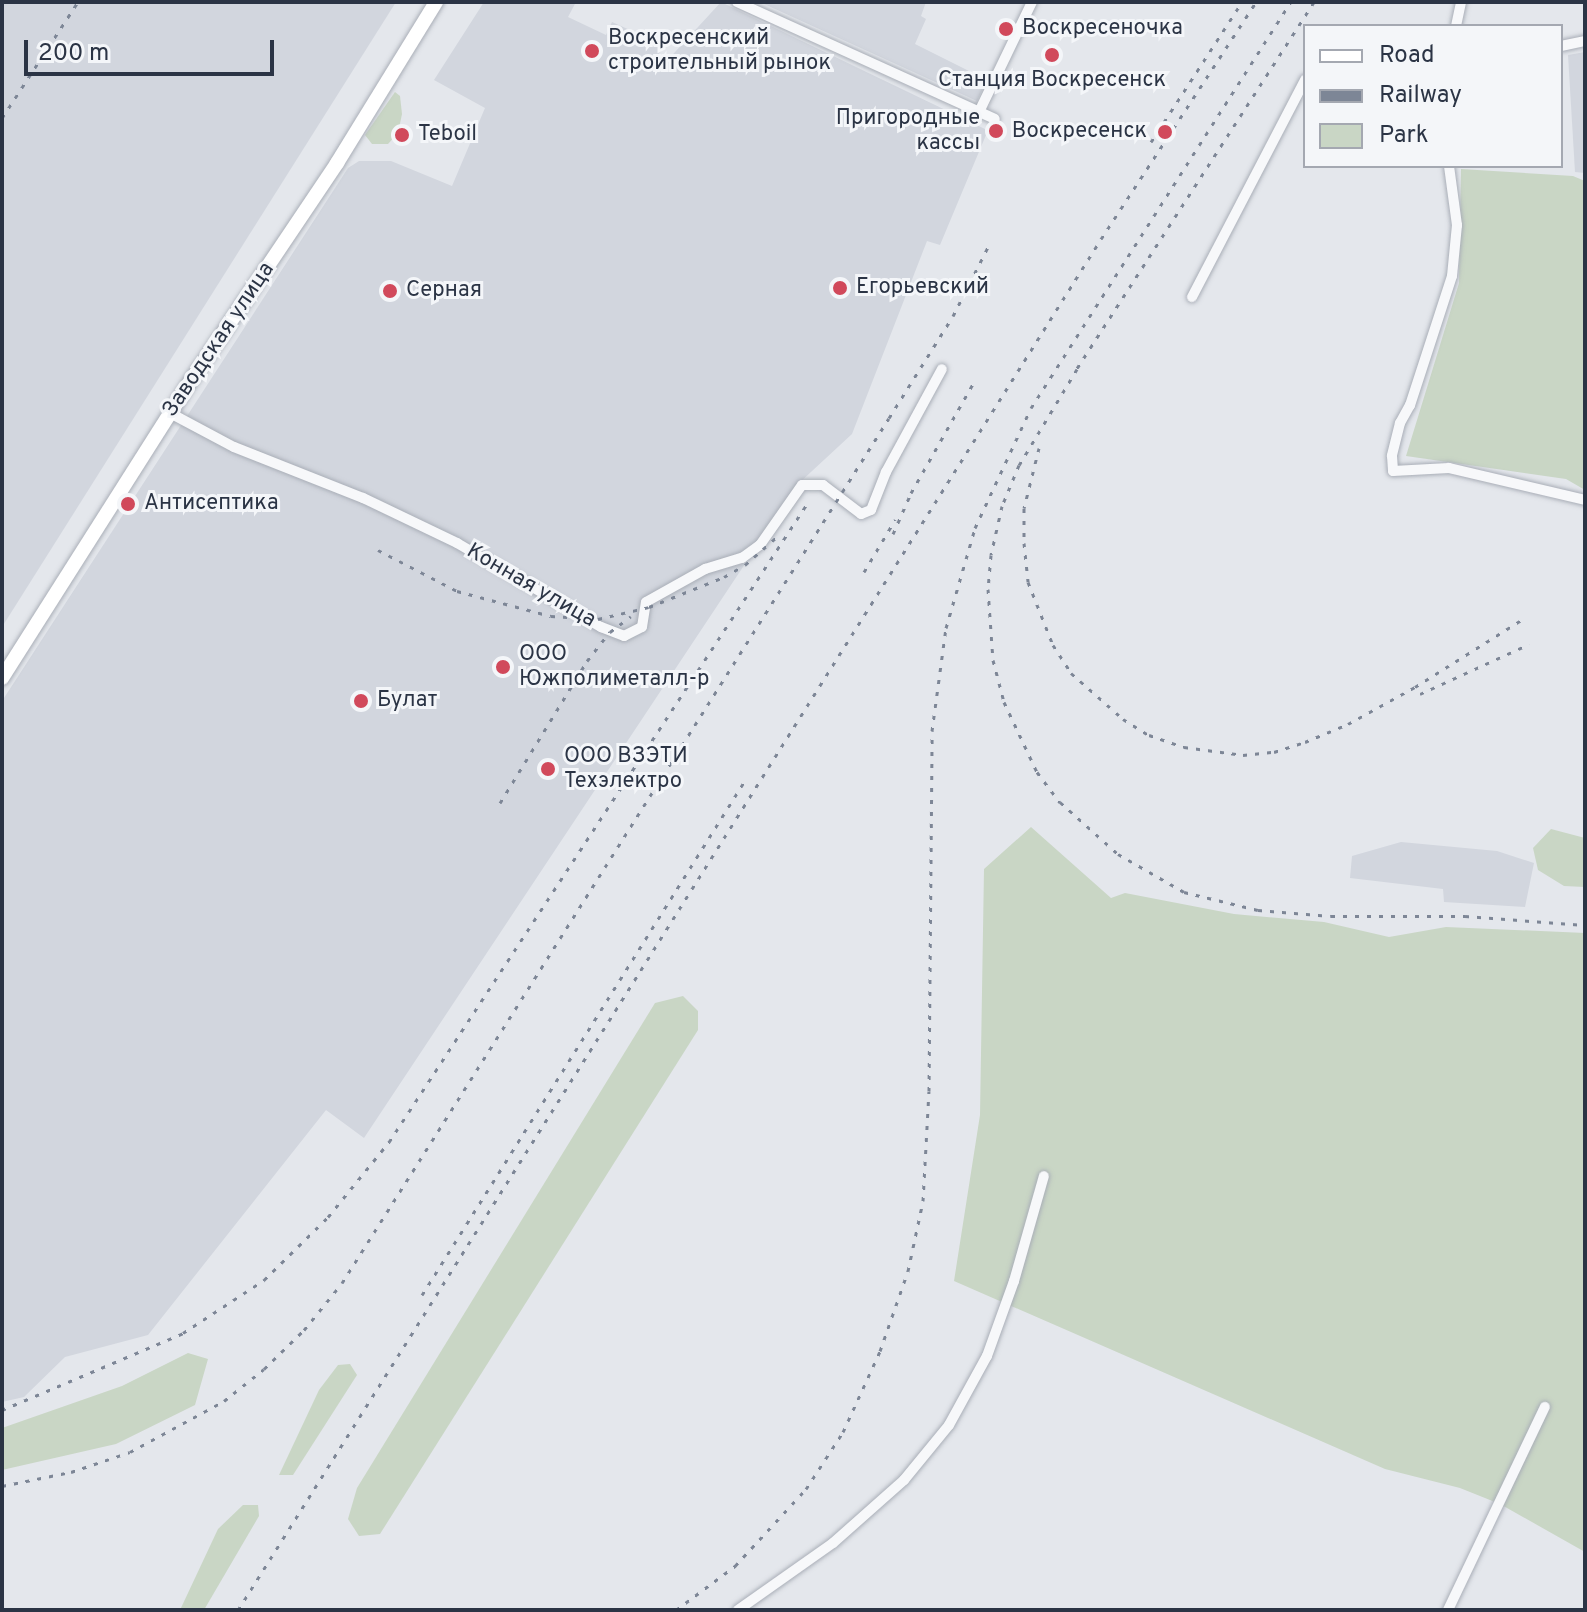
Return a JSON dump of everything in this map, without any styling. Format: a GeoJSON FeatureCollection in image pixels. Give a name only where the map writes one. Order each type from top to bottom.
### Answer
{"type":"FeatureCollection","features":[{"type":"Feature","properties":{"kind":"street","name":"Заводская улица"},"geometry":{"type":"LineString","coordinates":[[2,678],[170,413],[314,198],[436,2]]}},
{"type":"Feature","properties":{"kind":"street"},"geometry":{"type":"LineString","coordinates":[[737,2],[995,119]]}},
{"type":"Feature","properties":{"kind":"street"},"geometry":{"type":"LineString","coordinates":[[979,112],[1032,2]]}},
{"type":"Feature","properties":{"kind":"street"},"geometry":{"type":"LineString","coordinates":[[1456,24],[1461,2]]}},
{"type":"Feature","properties":{"kind":"street"},"geometry":{"type":"LineString","coordinates":[[1563,46],[1585,41]]}},
{"type":"Feature","properties":{"kind":"street"},"geometry":{"type":"LineString","coordinates":[[1192,297],[1303,84]]}},
{"type":"Feature","properties":{"kind":"street"},"geometry":{"type":"LineString","coordinates":[[1449,168],[1457,225],[1452,276],[1410,405],[1400,423],[1392,456],[1393,471],[1449,468],[1585,500]]}},
{"type":"Feature","properties":{"kind":"street","name":"Конная улица"},"geometry":{"type":"LineString","coordinates":[[170,413],[234,447],[363,498],[457,543],[610,632],[624,636],[642,627],[646,602],[705,569],[742,558],[760,545],[802,485],[823,485],[861,514],[871,510],[886,472],[942,369]]}},
{"type":"Feature","properties":{"kind":"street"},"geometry":{"type":"LineString","coordinates":[[738,1610],[833,1543],[904,1480],[949,1425],[987,1356],[1014,1281],[1044,1176]]}},
{"type":"Feature","properties":{"kind":"street"},"geometry":{"type":"LineString","coordinates":[[1448,1610],[1545,1407]]}},
{"type":"Feature","properties":{"kind":"shaded area"},"geometry":{"type":"Polygon","coordinates":[[[2,2],[396,2],[2,627],[2,2]]]}},
{"type":"Feature","properties":{"kind":"shaded area"},"geometry":{"type":"Polygon","coordinates":[[[484,2],[576,2],[568,17],[606,35],[612,22],[650,39],[672,39],[655,58],[664,64],[721,2],[985,129],[986,135],[940,245],[927,241],[852,434],[798,484],[364,1138],[326,1110],[148,1335],[65,1357],[24,1397],[2,1402],[2,701],[348,168],[359,161],[391,161],[452,186],[485,108],[434,80],[484,2]]]}},
{"type":"Feature","properties":{"kind":"shaded area"},"geometry":{"type":"Polygon","coordinates":[[[760,2],[926,2],[921,16],[926,19],[915,44],[987,80],[977,101],[760,2]]]}},
{"type":"Feature","properties":{"kind":"shaded area"},"geometry":{"type":"Polygon","coordinates":[[[1585,52],[1585,173],[1575,172],[1568,55],[1585,52]]]}},
{"type":"Feature","properties":{"kind":"shaded area"},"geometry":{"type":"Polygon","coordinates":[[[1401,842],[1497,851],[1534,863],[1525,907],[1444,902],[1443,889],[1350,878],[1352,856],[1401,842]]]}},
{"type":"Feature","properties":{"kind":"green space"},"geometry":{"type":"Polygon","coordinates":[[[395,92],[400,96],[402,114],[398,133],[388,144],[372,144],[365,135],[395,92]]]}},
{"type":"Feature","properties":{"kind":"green space"},"geometry":{"type":"Polygon","coordinates":[[[1461,169],[1573,176],[1585,181],[1585,490],[1566,479],[1406,456],[1459,283],[1461,169]]]}},
{"type":"Feature","properties":{"kind":"green space"},"geometry":{"type":"Polygon","coordinates":[[[1031,827],[1111,898],[1125,893],[1234,914],[1324,922],[1389,937],[1446,927],[1585,933],[1585,1552],[1500,1504],[1460,1488],[1385,1469],[954,1281],[980,1115],[984,869],[1031,827]]]}},
{"type":"Feature","properties":{"kind":"green space"},"geometry":{"type":"Polygon","coordinates":[[[1551,829],[1585,838],[1585,887],[1564,886],[1538,870],[1533,848],[1551,829]]]}},
{"type":"Feature","properties":{"kind":"green space"},"geometry":{"type":"Polygon","coordinates":[[[683,996],[698,1011],[698,1030],[380,1534],[359,1536],[348,1519],[357,1488],[655,1003],[683,996]]]}},
{"type":"Feature","properties":{"kind":"green space"},"geometry":{"type":"Polygon","coordinates":[[[188,1353],[208,1359],[195,1405],[116,1444],[2,1470],[2,1428],[122,1386],[188,1353]]]}},
{"type":"Feature","properties":{"kind":"green space"},"geometry":{"type":"Polygon","coordinates":[[[350,1364],[357,1375],[293,1475],[279,1475],[319,1390],[338,1365],[350,1364]]]}},
{"type":"Feature","properties":{"kind":"green space"},"geometry":{"type":"Polygon","coordinates":[[[243,1505],[258,1505],[259,1516],[204,1610],[180,1610],[218,1529],[243,1505]]]}},
{"type":"Feature","properties":{"kind":"railway"},"geometry":{"type":"LineString","coordinates":[[2,118],[78,2]]}},
{"type":"Feature","properties":{"kind":"railway"},"geometry":{"type":"LineString","coordinates":[[1151,142],[1242,2]]}},
{"type":"Feature","properties":{"kind":"railway"},"geometry":{"type":"LineString","coordinates":[[238,1610],[1101,239],[1256,2]]}},
{"type":"Feature","properties":{"kind":"railway"},"geometry":{"type":"LineString","coordinates":[[676,1610],[735,1566],[806,1489],[843,1432],[880,1351],[908,1271],[923,1201],[929,1091],[932,731],[946,628],[975,528],[1031,408],[1291,2]]}},
{"type":"Feature","properties":{"kind":"railway"},"geometry":{"type":"LineString","coordinates":[[1314,2],[1077,369],[1019,465],[1002,506],[991,555],[988,589],[993,660],[1004,702],[1037,772],[1060,802],[1118,854],[1184,892],[1258,910],[1331,916],[1465,916],[1585,925]]}},
{"type":"Feature","properties":{"kind":"railway"},"geometry":{"type":"LineString","coordinates":[[2,1486],[71,1472],[130,1452],[224,1401],[264,1369],[304,1330],[342,1283],[953,316],[989,245]]}},
{"type":"Feature","properties":{"kind":"railway"},"geometry":{"type":"LineString","coordinates":[[893,534],[911,493],[973,384]]}},
{"type":"Feature","properties":{"kind":"railway"},"geometry":{"type":"LineString","coordinates":[[1039,448],[1024,508],[1028,582],[1053,645],[1071,673],[1123,719],[1149,735],[1184,747],[1243,755],[1274,752],[1348,724],[1415,687],[1523,619]]}},
{"type":"Feature","properties":{"kind":"railway"},"geometry":{"type":"LineString","coordinates":[[2,1410],[183,1333],[264,1280],[328,1217],[389,1142],[807,504]]}},
{"type":"Feature","properties":{"kind":"railway"},"geometry":{"type":"LineString","coordinates":[[864,572],[895,520]]}},
{"type":"Feature","properties":{"kind":"railway"},"geometry":{"type":"LineString","coordinates":[[378,550],[457,591],[551,616],[598,619],[649,607],[724,577],[745,565],[780,534]]}},
{"type":"Feature","properties":{"kind":"railway"},"geometry":{"type":"LineString","coordinates":[[500,803],[587,661],[610,632],[631,616]]}},
{"type":"Feature","properties":{"kind":"railway"},"geometry":{"type":"LineString","coordinates":[[1420,694],[1529,644]]}},
{"type":"Feature","properties":{"kind":"railway"},"geometry":{"type":"LineString","coordinates":[[422,1295],[744,782]]}},
{"type":"Feature","properties":{"kind":"place","name":"Воскресеночка"},"geometry":{"type":"Point","coordinates":[1006,29]}},
{"type":"Feature","properties":{"kind":"place","name":"Воскресенский строительный рынок"},"geometry":{"type":"Point","coordinates":[592,51]}},
{"type":"Feature","properties":{"kind":"place","name":"Станция Воскресенск"},"geometry":{"type":"Point","coordinates":[1052,55]}},
{"type":"Feature","properties":{"kind":"place","name":"Пригородные кассы"},"geometry":{"type":"Point","coordinates":[996,131]}},
{"type":"Feature","properties":{"kind":"place","name":"Воскресенск"},"geometry":{"type":"Point","coordinates":[1165,132]}},
{"type":"Feature","properties":{"kind":"place","name":"Teboil"},"geometry":{"type":"Point","coordinates":[402,135]}},
{"type":"Feature","properties":{"kind":"place","name":"Егорьевский"},"geometry":{"type":"Point","coordinates":[840,288]}},
{"type":"Feature","properties":{"kind":"place","name":"Серная"},"geometry":{"type":"Point","coordinates":[390,291]}},
{"type":"Feature","properties":{"kind":"place","name":"Антисептика"},"geometry":{"type":"Point","coordinates":[128,504]}},
{"type":"Feature","properties":{"kind":"place","name":"ООО Южполиметалл-р"},"geometry":{"type":"Point","coordinates":[503,667]}},
{"type":"Feature","properties":{"kind":"place","name":"Булат"},"geometry":{"type":"Point","coordinates":[361,701]}},
{"type":"Feature","properties":{"kind":"place","name":"ООО ВЗЭТИ Техэлектро"},"geometry":{"type":"Point","coordinates":[548,769]}}]}
